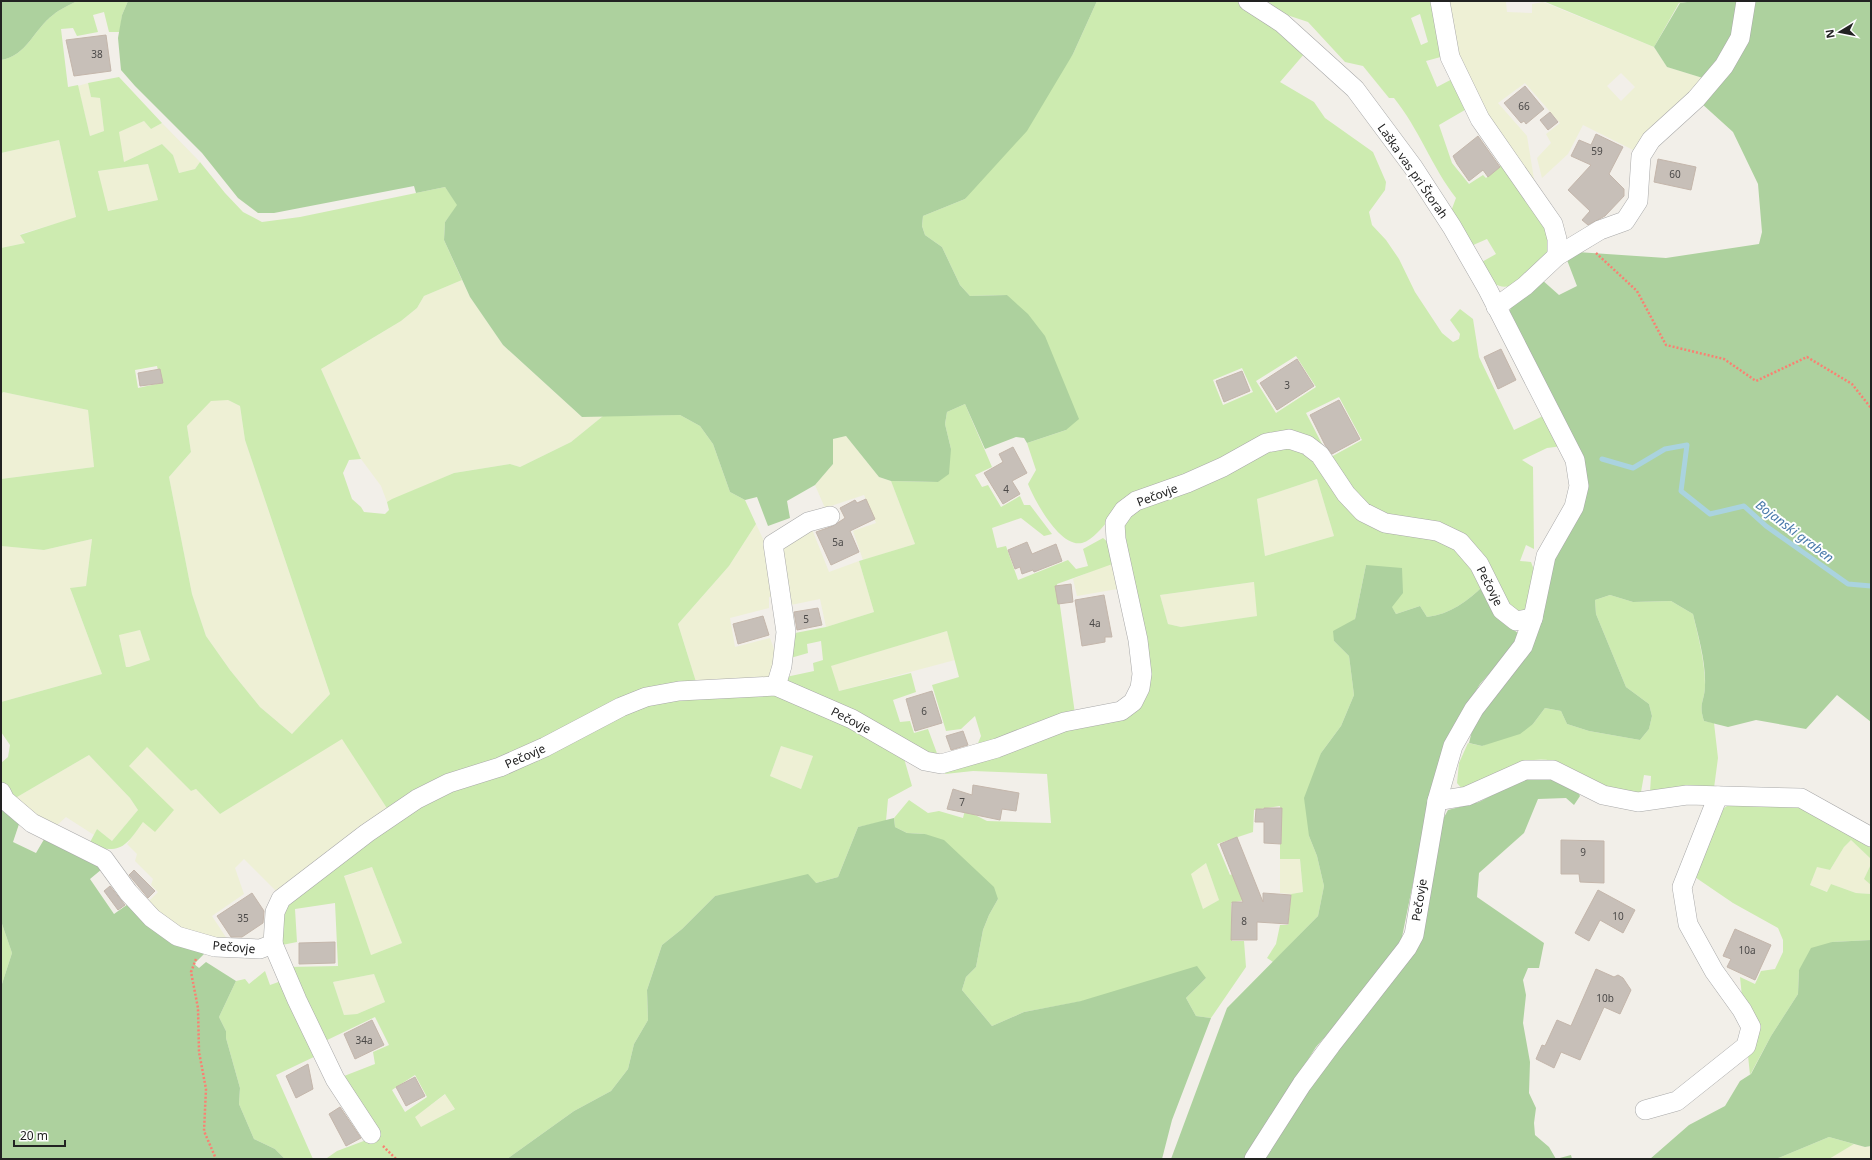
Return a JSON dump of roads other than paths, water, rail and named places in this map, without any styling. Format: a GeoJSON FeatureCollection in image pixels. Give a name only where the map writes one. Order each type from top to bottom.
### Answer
{"type":"FeatureCollection","features":[{"type":"Feature","properties":{"kind":"street","name":"Laška vas pri Štorah"},"geometry":{"type":"LineString","coordinates":[[1248,1],[1282,23],[1355,89],[1413,167],[1448,220],[1487,288],[1496,307]]}},
{"type":"Feature","properties":{"kind":"street"},"geometry":{"type":"LineString","coordinates":[[1440,1],[1450,57],[1480,119],[1553,224],[1557,240],[1557,256]]}},
{"type":"Feature","properties":{"kind":"street"},"geometry":{"type":"LineString","coordinates":[[1496,307],[1525,286],[1557,256],[1600,230],[1625,221],[1638,201],[1641,156],[1651,140],[1696,99],[1724,66],[1740,38],[1746,1]]}},
{"type":"Feature","properties":{"kind":"street","name":"Pečovje"},"geometry":{"type":"LineString","coordinates":[[1254,1159],[1302,1084],[1407,948],[1414,935],[1437,801],[1453,746],[1474,709],[1523,646],[1533,618],[1546,556],[1574,507],[1578,486],[1575,460],[1496,307]]}},
{"type":"Feature","properties":{"kind":"street","name":"Pečovje"},"geometry":{"type":"LineString","coordinates":[[1,792],[5,800],[32,823],[104,859],[128,892],[152,918],[177,936],[215,947],[260,949],[272,944],[275,912],[281,899],[367,833],[417,799],[449,783],[500,767],[545,747],[621,706],[646,697],[679,691],[776,686],[852,719],[925,761],[941,764],[997,748],[1064,722],[1121,711],[1133,702],[1140,688],[1142,674],[1138,640],[1116,539],[1115,523],[1124,510],[1136,501],[1187,483],[1216,470],[1266,443],[1289,439],[1307,445],[1320,455],[1346,494],[1363,512],[1385,524],[1437,531],[1460,542],[1479,564],[1502,610],[1516,621],[1533,618]]}},
{"type":"Feature","properties":{"kind":"street"},"geometry":{"type":"LineString","coordinates":[[776,686],[782,666],[786,632],[773,544],[808,522],[830,516]]}},
{"type":"Feature","properties":{"kind":"street"},"geometry":{"type":"LineString","coordinates":[[1437,801],[1467,796],[1524,770],[1553,770],[1603,795],[1638,802],[1687,795],[1801,798],[1871,837]]}},
{"type":"Feature","properties":{"kind":"street"},"geometry":{"type":"LineString","coordinates":[[1645,1110],[1677,1101],[1746,1046],[1751,1027],[1742,1010],[1714,971],[1688,924],[1682,887],[1718,796]]}},
{"type":"Feature","properties":{"kind":"street"},"geometry":{"type":"LineString","coordinates":[[272,944],[300,1007],[335,1079],[371,1134]]}},
{"type":"Feature","properties":{"kind":"waterway","name":"Bojanski graben"},"geometry":{"type":"LineString","coordinates":[[1602,459],[1633,468],[1665,449],[1687,445],[1681,491],[1710,514],[1744,506],[1766,526],[1848,584],[1871,586]]}}]}
